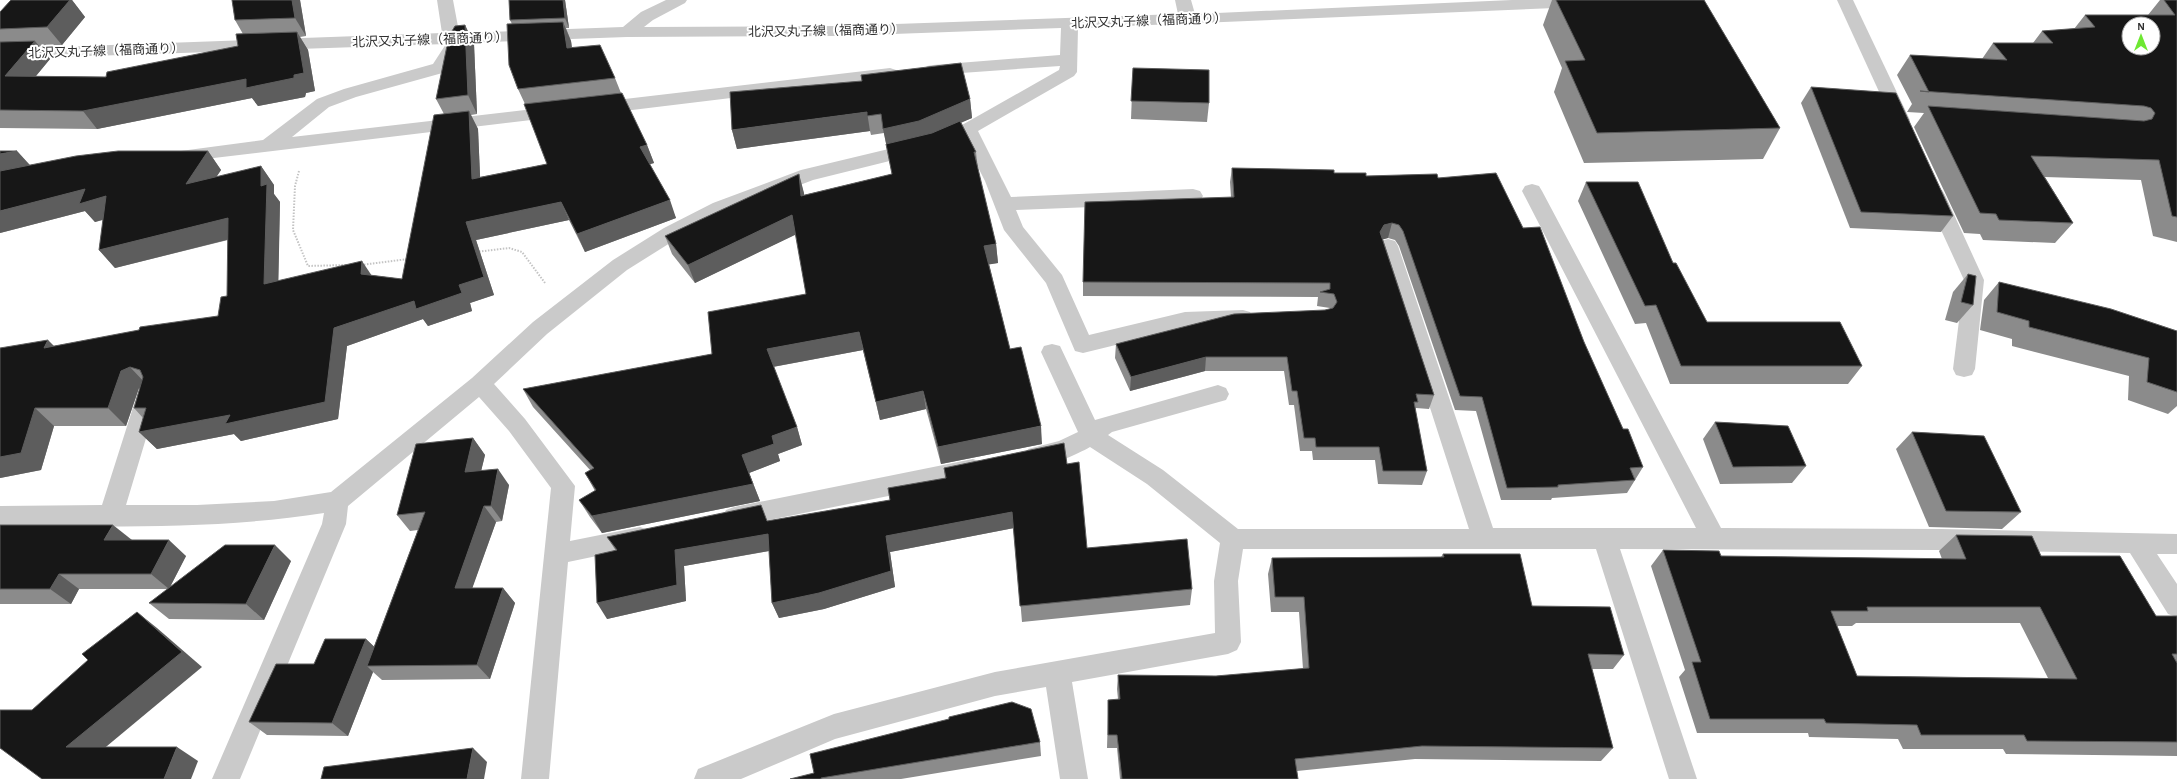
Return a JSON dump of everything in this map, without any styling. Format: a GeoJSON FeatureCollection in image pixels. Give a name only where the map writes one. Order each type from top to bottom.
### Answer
{"type":"FeatureCollection","features":[{"type":"Feature","properties":{"kind":"street"},"geometry":{"type":"LineString","coordinates":[[268,146],[323,103],[350,93],[440,68],[455,38],[445,0]]}},
{"type":"Feature","properties":{"kind":"street"},"geometry":{"type":"LineString","coordinates":[[627,32],[647,16],[679,0]]}},
{"type":"Feature","properties":{"kind":"street"},"geometry":{"type":"LineString","coordinates":[[1183,0],[1188,19]]}},
{"type":"Feature","properties":{"kind":"street"},"geometry":{"type":"LineString","coordinates":[[1844,0],[1908,119],[1910,139]]}},
{"type":"Feature","properties":{"kind":"street","name":"北沢又丸子線（福商通り）"},"geometry":{"type":"LineString","coordinates":[[0,54],[627,32],[838,31],[1188,19],[1363,6],[1588,1]]}},
{"type":"Feature","properties":{"kind":"street"},"geometry":{"type":"LineString","coordinates":[[0,516],[197,515],[267,511],[337,501],[480,384],[540,328],[620,265],[671,233],[720,208],[808,175],[927,146],[968,129],[1068,72],[1070,22]]}},
{"type":"Feature","properties":{"kind":"street"},"geometry":{"type":"LineString","coordinates":[[166,158],[910,72],[1069,60]]}},
{"type":"Feature","properties":{"kind":"street"},"geometry":{"type":"LineString","coordinates":[[968,129],[995,181],[1014,230],[1054,280],[1083,345],[1185,320],[1261,317]]}},
{"type":"Feature","properties":{"kind":"street"},"geometry":{"type":"LineString","coordinates":[[1929,181],[1974,280],[1964,369]]}},
{"type":"Feature","properties":{"kind":"street"},"geometry":{"type":"LineString","coordinates":[[1532,191],[1713,537]]}},
{"type":"Feature","properties":{"kind":"street"},"geometry":{"type":"LineString","coordinates":[[1004,204],[1193,196]]}},
{"type":"Feature","properties":{"kind":"street"},"geometry":{"type":"LineString","coordinates":[[1388,246],[1485,540]]}},
{"type":"Feature","properties":{"kind":"street"},"geometry":{"type":"LineString","coordinates":[[1052,352],[1091,436],[1155,477],[1234,539],[1485,540],[1713,537],[2177,544]]}},
{"type":"Feature","properties":{"kind":"street"},"geometry":{"type":"LineString","coordinates":[[480,384],[517,425],[563,486],[535,779]]}},
{"type":"Feature","properties":{"kind":"street"},"geometry":{"type":"LineString","coordinates":[[1017,460],[1064,450],[1091,436],[1105,425],[1218,394]]}},
{"type":"Feature","properties":{"kind":"street"},"geometry":{"type":"LineString","coordinates":[[111,515],[148,395]]}},
{"type":"Feature","properties":{"kind":"street"},"geometry":{"type":"LineString","coordinates":[[713,522],[994,464]]}},
{"type":"Feature","properties":{"kind":"street"},"geometry":{"type":"LineString","coordinates":[[226,779],[334,524],[337,501]]}},
{"type":"Feature","properties":{"kind":"street"},"geometry":{"type":"LineString","coordinates":[[557,554],[658,533]]}},
{"type":"Feature","properties":{"kind":"street"},"geometry":{"type":"LineString","coordinates":[[708,779],[834,727],[995,684],[1228,642],[1226,581],[1234,539]]}},
{"type":"Feature","properties":{"kind":"street"},"geometry":{"type":"LineString","coordinates":[[1605,539],[1683,779]]}},
{"type":"Feature","properties":{"kind":"street"},"geometry":{"type":"LineString","coordinates":[[2137,543],[2177,606]]}},
{"type":"Feature","properties":{"kind":"street"},"geometry":{"type":"LineString","coordinates":[[1057,673],[1074,779]]}},
{"type":"Feature","properties":{"kind":"path"},"geometry":{"type":"LineString","coordinates":[[306,141],[296,186],[293,230],[308,266],[361,265],[415,259]]}},
{"type":"Feature","properties":{"kind":"path"},"geometry":{"type":"LineString","coordinates":[[470,253],[509,248],[522,252],[564,309]]}},
{"type":"Feature","properties":{"kind":"building"},"geometry":{"type":"Polygon","coordinates":[[[11,0],[70,0],[47,27],[0,29],[0,12],[11,0]]]}},
{"type":"Feature","properties":{"kind":"building"},"geometry":{"type":"Polygon","coordinates":[[[232,0],[292,0],[295,18],[235,20],[232,0]]]}},
{"type":"Feature","properties":{"kind":"building"},"geometry":{"type":"Polygon","coordinates":[[[509,0],[563,0],[565,18],[510,20],[509,0]]]}},
{"type":"Feature","properties":{"kind":"building"},"geometry":{"type":"Polygon","coordinates":[[[1556,0],[1704,0],[1780,128],[1597,133],[1565,61],[1585,60],[1556,0]]]}},
{"type":"Feature","properties":{"kind":"building"},"geometry":{"type":"Polygon","coordinates":[[[2164,0],[2177,0],[2177,217],[2172,216],[2159,160],[2031,156],[2073,223],[1999,220],[1996,214],[1980,213],[1928,106],[2144,121],[2152,119],[2155,113],[2151,108],[2144,106],[1929,92],[1910,55],[2007,60],[1993,43],[2053,43],[2042,31],[2095,27],[2085,15],[2175,15],[2164,0]]]}},
{"type":"Feature","properties":{"kind":"building"},"geometry":{"type":"Polygon","coordinates":[[[563,22],[567,48],[600,45],[615,78],[518,89],[509,65],[507,24],[563,22]]]}},
{"type":"Feature","properties":{"kind":"building"},"geometry":{"type":"Polygon","coordinates":[[[465,25],[468,95],[436,99],[449,36],[455,26],[465,25]]]}},
{"type":"Feature","properties":{"kind":"building"},"geometry":{"type":"Polygon","coordinates":[[[297,32],[304,73],[294,75],[294,78],[246,88],[246,79],[83,111],[0,110],[0,42],[35,41],[5,76],[106,77],[107,72],[238,46],[236,34],[297,32]]]}},
{"type":"Feature","properties":{"kind":"building"},"geometry":{"type":"Polygon","coordinates":[[[961,63],[970,99],[919,121],[883,129],[881,114],[867,116],[867,112],[732,130],[730,92],[862,81],[861,75],[961,63]]]}},
{"type":"Feature","properties":{"kind":"building"},"geometry":{"type":"Polygon","coordinates":[[[1133,68],[1209,70],[1209,103],[1131,101],[1133,68]]]}},
{"type":"Feature","properties":{"kind":"building"},"geometry":{"type":"Polygon","coordinates":[[[1811,87],[1896,93],[1953,216],[1861,212],[1811,87]]]}},
{"type":"Feature","properties":{"kind":"building"},"geometry":{"type":"Polygon","coordinates":[[[622,93],[647,145],[640,147],[670,200],[577,234],[561,202],[466,222],[484,277],[459,285],[462,293],[416,309],[414,301],[334,328],[325,402],[225,424],[230,415],[139,432],[146,408],[134,408],[143,377],[140,370],[130,367],[121,371],[108,408],[35,408],[21,453],[0,457],[0,348],[48,340],[44,348],[139,330],[140,327],[218,316],[221,297],[227,296],[228,218],[99,250],[106,196],[79,204],[85,189],[0,211],[0,171],[76,156],[118,151],[208,151],[186,184],[261,166],[261,186],[267,184],[264,284],[362,261],[361,274],[402,279],[434,115],[469,111],[472,179],[547,164],[524,104],[622,93]]]}},
{"type":"Feature","properties":{"kind":"building"},"geometry":{"type":"Polygon","coordinates":[[[960,121],[976,152],[974,152],[996,244],[984,246],[1010,349],[1021,347],[1041,426],[938,447],[923,391],[876,402],[859,332],[767,349],[797,427],[772,436],[774,444],[742,455],[753,484],[592,516],[579,500],[596,490],[585,473],[594,468],[523,389],[712,354],[708,312],[806,294],[792,215],[688,265],[665,236],[799,174],[801,196],[892,174],[886,144],[932,133],[960,121]]]}},
{"type":"Feature","properties":{"kind":"building"},"geometry":{"type":"Polygon","coordinates":[[[0,151],[17,151],[0,154],[0,151]]]}},
{"type":"Feature","properties":{"kind":"building"},"geometry":{"type":"Polygon","coordinates":[[[1232,168],[1334,170],[1334,173],[1366,173],[1366,176],[1437,174],[1438,178],[1496,173],[1523,228],[1540,227],[1584,342],[1623,429],[1628,429],[1643,467],[1630,468],[1635,480],[1558,485],[1558,487],[1507,488],[1482,397],[1460,396],[1403,231],[1399,225],[1392,223],[1384,225],[1380,232],[1434,395],[1416,394],[1418,402],[1414,402],[1427,471],[1383,471],[1379,447],[1316,447],[1315,438],[1304,438],[1297,391],[1292,391],[1287,357],[1206,357],[1131,377],[1116,344],[1234,314],[1325,310],[1333,308],[1337,302],[1334,294],[1320,292],[1330,289],[1330,283],[1083,282],[1085,202],[1234,197],[1232,168]]]}},
{"type":"Feature","properties":{"kind":"building"},"geometry":{"type":"Polygon","coordinates":[[[1586,182],[1638,182],[1673,263],[1676,263],[1707,322],[1840,322],[1862,366],[1681,366],[1656,305],[1645,306],[1586,182]]]}},
{"type":"Feature","properties":{"kind":"building"},"geometry":{"type":"Polygon","coordinates":[[[1968,274],[1976,276],[1973,305],[1961,302],[1968,274]]]}},
{"type":"Feature","properties":{"kind":"building"},"geometry":{"type":"Polygon","coordinates":[[[1999,282],[2111,309],[2177,331],[2177,392],[2147,382],[2149,358],[2029,327],[2029,321],[1997,312],[1999,282]]]}},
{"type":"Feature","properties":{"kind":"building"},"geometry":{"type":"Polygon","coordinates":[[[1715,422],[1788,426],[1806,466],[1733,467],[1715,422]]]}},
{"type":"Feature","properties":{"kind":"building"},"geometry":{"type":"Polygon","coordinates":[[[1912,432],[1984,436],[2021,512],[1946,511],[1912,432]]]}},
{"type":"Feature","properties":{"kind":"building"},"geometry":{"type":"Polygon","coordinates":[[[473,438],[465,472],[498,469],[491,506],[484,506],[455,588],[503,588],[477,665],[367,666],[425,512],[397,515],[416,444],[473,438]]]}},
{"type":"Feature","properties":{"kind":"building"},"geometry":{"type":"Polygon","coordinates":[[[1064,443],[1067,464],[1079,462],[1087,548],[1187,539],[1192,589],[1020,606],[1012,512],[886,536],[891,571],[819,593],[772,603],[768,534],[675,550],[677,585],[597,603],[595,555],[617,550],[607,537],[761,505],[767,521],[890,500],[888,488],[946,478],[944,468],[1064,443]]]}},
{"type":"Feature","properties":{"kind":"building"},"geometry":{"type":"Polygon","coordinates":[[[0,525],[113,525],[104,540],[169,540],[151,574],[59,574],[50,589],[0,589],[0,525]]]}},
{"type":"Feature","properties":{"kind":"building"},"geometry":{"type":"Polygon","coordinates":[[[1956,535],[2032,536],[2041,556],[2120,556],[2156,616],[2177,616],[2177,654],[2172,654],[2177,663],[2177,742],[2027,741],[2024,735],[1921,735],[1917,725],[1826,723],[1824,719],[1710,719],[1692,662],[1701,662],[1663,550],[1719,551],[1721,556],[1966,559],[1956,535]],[[1867,607],[1868,611],[1831,611],[1857,676],[2077,679],[2040,607],[1867,607]]]}},
{"type":"Feature","properties":{"kind":"building"},"geometry":{"type":"Polygon","coordinates":[[[225,545],[275,545],[246,604],[149,603],[225,545]]]}},
{"type":"Feature","properties":{"kind":"building"},"geometry":{"type":"Polygon","coordinates":[[[1443,554],[1520,554],[1532,606],[1610,607],[1624,655],[1588,654],[1613,748],[1422,746],[1295,759],[1298,779],[1122,779],[1117,735],[1108,735],[1108,700],[1120,699],[1118,675],[1216,676],[1309,668],[1304,597],[1275,597],[1272,558],[1444,557],[1443,554]]]}},
{"type":"Feature","properties":{"kind":"building"},"geometry":{"type":"Polygon","coordinates":[[[137,612],[182,652],[66,747],[177,747],[164,779],[42,779],[0,748],[0,710],[32,710],[88,660],[82,654],[137,612]]]}},
{"type":"Feature","properties":{"kind":"building"},"geometry":{"type":"Polygon","coordinates":[[[325,639],[366,639],[332,723],[249,722],[276,664],[314,664],[325,639]]]}},
{"type":"Feature","properties":{"kind":"building"},"geometry":{"type":"Polygon","coordinates":[[[1012,702],[1031,709],[1040,742],[821,779],[790,779],[814,773],[810,754],[1012,702]]]}},
{"type":"Feature","properties":{"kind":"building"},"geometry":{"type":"Polygon","coordinates":[[[473,748],[467,779],[321,779],[324,767],[473,748]]]}}]}
